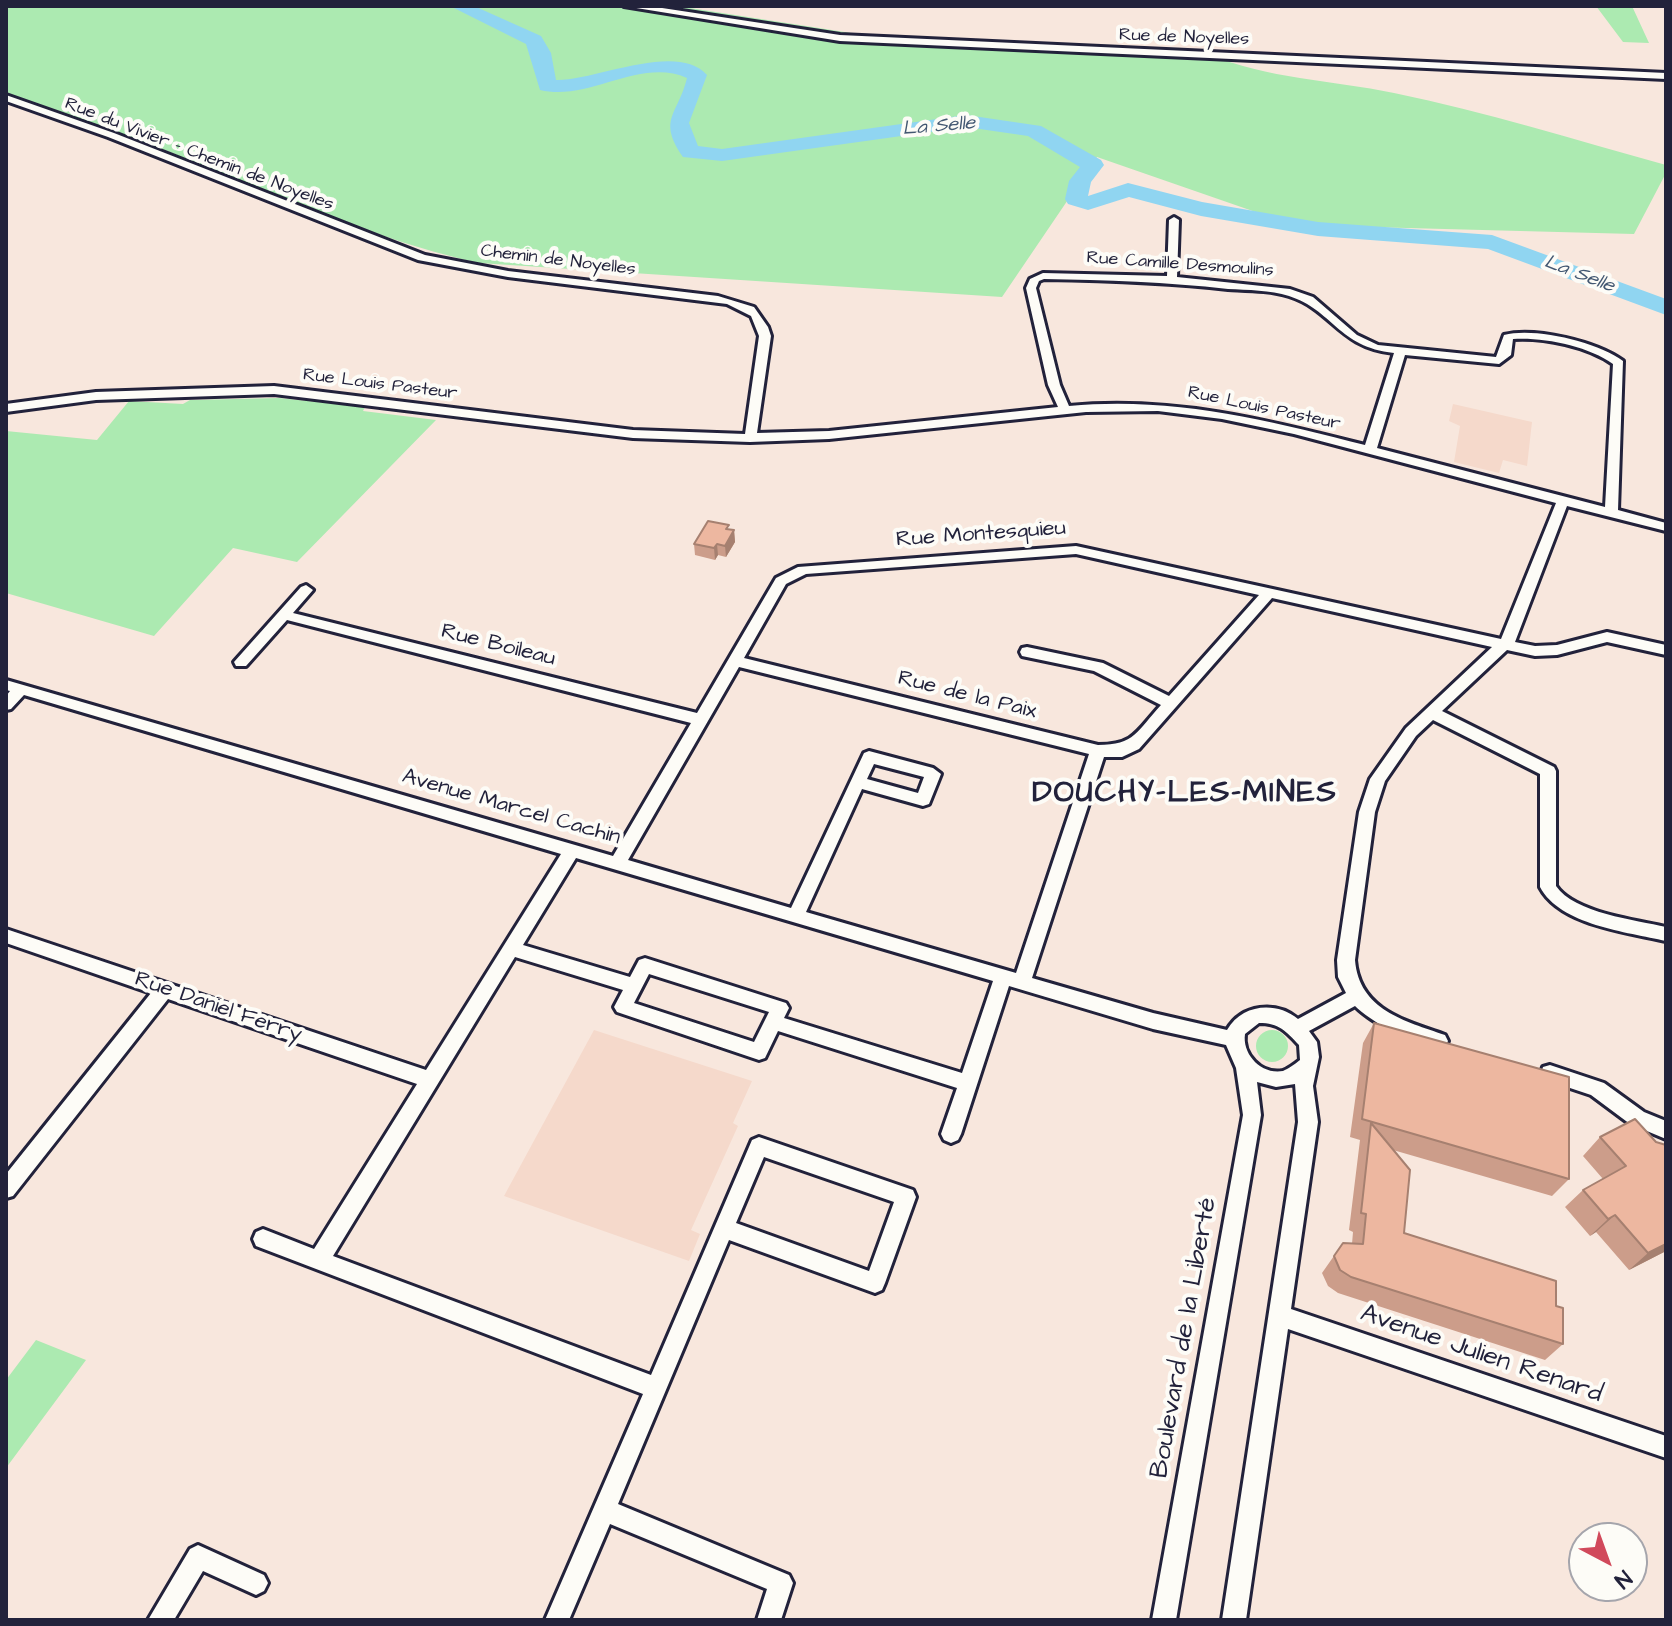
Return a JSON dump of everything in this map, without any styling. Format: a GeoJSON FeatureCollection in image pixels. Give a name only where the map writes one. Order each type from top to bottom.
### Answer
{"type":"FeatureCollection","features":[{"type":"Feature","properties":{"kind":"street","name":"Rue de Noyelles"},"geometry":{"type":"LineString","coordinates":[[629,6],[853,39],[1666,76]]}},
{"type":"Feature","properties":{"kind":"street","name":"Rue du Vivier - Chemin de Noyelles"},"geometry":{"type":"LineString","coordinates":[[6,98],[111,135],[379,243]]}},
{"type":"Feature","properties":{"kind":"street"},"geometry":{"type":"LineString","coordinates":[[1172,280],[1174,220]]}},
{"type":"Feature","properties":{"kind":"street","name":"Chemin de Noyelles"},"geometry":{"type":"LineString","coordinates":[[379,243],[470,268],[736,303],[760,316],[765,336],[750,438]]}},
{"type":"Feature","properties":{"kind":"street","name":"Rue Camille Desmoulins"},"geometry":{"type":"LineString","coordinates":[[1065,410],[1054,385],[1031,288],[1035,279],[1054,275],[1172,280],[1299,294],[1318,305],[1357,341],[1400,353],[1499,361],[1504,358],[1508,337],[1513,333],[1600,351],[1619,363],[1611,513]]}},
{"type":"Feature","properties":{"kind":"street"},"geometry":{"type":"LineString","coordinates":[[1370,450],[1400,353]]}},
{"type":"Feature","properties":{"kind":"street","name":"Rue Louis Pasteur"},"geometry":{"type":"LineString","coordinates":[[6,408],[96,396],[274,390],[633,434],[750,438],[829,435],[1065,410],[1116,407],[1184,410],[1266,425],[1370,450],[1562,503],[1666,527]]}},
{"type":"Feature","properties":{"kind":"street"},"geometry":{"type":"LineString","coordinates":[[1451,1045],[1395,1025],[1357,996],[1345,972],[1369,802],[1395,750],[1431,712],[1505,645],[1513,633],[1562,503]]}},
{"type":"Feature","properties":{"kind":"street","name":"Rue Montesquieu"},"geometry":{"type":"LineString","coordinates":[[617,864],[781,581],[790,574],[810,568],[1068,550],[1505,645],[1549,652],[1607,637],[1666,650]]}},
{"type":"Feature","properties":{"kind":"street"},"geometry":{"type":"LineString","coordinates":[[241,662],[306,590]]}},
{"type":"Feature","properties":{"kind":"street","name":"Rue de la Paix"},"geometry":{"type":"LineString","coordinates":[[735,661],[1098,751],[1128,749],[1269,593]]}},
{"type":"Feature","properties":{"kind":"street","name":"Rue Boileau"},"geometry":{"type":"LineString","coordinates":[[284,615],[701,720]]}},
{"type":"Feature","properties":{"kind":"street"},"geometry":{"type":"LineString","coordinates":[[1027,652],[1098,667],[1171,704]]}},
{"type":"Feature","properties":{"kind":"street"},"geometry":{"type":"LineString","coordinates":[[6,705],[14,687]]}},
{"type":"Feature","properties":{"kind":"street","name":"Avenue Marcel Cachin"},"geometry":{"type":"LineString","coordinates":[[14,687],[1190,1032],[1234,1039]]}},
{"type":"Feature","properties":{"kind":"street"},"geometry":{"type":"LineString","coordinates":[[1431,712],[1548,771],[1548,887],[1554,899],[1569,908],[1666,934]]}},
{"type":"Feature","properties":{"kind":"street"},"geometry":{"type":"LineString","coordinates":[[1022,983],[1098,751]]}},
{"type":"Feature","properties":{"kind":"street"},"geometry":{"type":"LineString","coordinates":[[795,918],[857,782]]}},
{"type":"Feature","properties":{"kind":"street"},"geometry":{"type":"LineString","coordinates":[[319,1260],[571,852]]}},
{"type":"Feature","properties":{"kind":"street","name":"Rue Daniel Ferry"},"geometry":{"type":"LineString","coordinates":[[6,936],[430,1080]]}},
{"type":"Feature","properties":{"kind":"street"},"geometry":{"type":"LineString","coordinates":[[511,949],[634,986]]}},
{"type":"Feature","properties":{"kind":"street"},"geometry":{"type":"LineString","coordinates":[[645,965],[780,1008],[759,1052],[623,1007],[634,986],[645,965]]}},
{"type":"Feature","properties":{"kind":"street"},"geometry":{"type":"LineString","coordinates":[[951,1134],[1003,977]]}},
{"type":"Feature","properties":{"kind":"street"},"geometry":{"type":"LineString","coordinates":[[6,1189],[164,990]]}},
{"type":"Feature","properties":{"kind":"street"},"geometry":{"type":"LineString","coordinates":[[1298,1028],[1357,996]]}},
{"type":"Feature","properties":{"kind":"street"},"geometry":{"type":"LineString","coordinates":[[1234,1620],[1308,1122],[1304,1086],[1307,1066],[1309,1047],[1298,1028],[1278,1017],[1255,1015],[1242,1022],[1234,1039],[1236,1052],[1245,1065],[1259,1075],[1276,1080],[1292,1078],[1307,1066]]}},
{"type":"Feature","properties":{"kind":"street"},"geometry":{"type":"LineString","coordinates":[[773,1022],[968,1083]]}},
{"type":"Feature","properties":{"kind":"street","name":"Boulevard de la Liberté"},"geometry":{"type":"LineString","coordinates":[[1164,1620],[1252,1115],[1245,1065]]}},
{"type":"Feature","properties":{"kind":"street"},"geometry":{"type":"LineString","coordinates":[[1538,1070],[1586,1084],[1637,1118],[1666,1130]]}},
{"type":"Feature","properties":{"kind":"street"},"geometry":{"type":"LineString","coordinates":[[557,1620],[656,1388],[724,1228],[759,1146],[906,1197],[875,1283],[724,1228]]}},
{"type":"Feature","properties":{"kind":"street"},"geometry":{"type":"LineString","coordinates":[[263,1239],[656,1388]]}},
{"type":"Feature","properties":{"kind":"street","name":"Avenue Julien Renard"},"geometry":{"type":"LineString","coordinates":[[1279,1316],[1666,1447]]}},
{"type":"Feature","properties":{"kind":"street"},"geometry":{"type":"LineString","coordinates":[[604,1510],[781,1583],[769,1620]]}},
{"type":"Feature","properties":{"kind":"street"},"geometry":{"type":"LineString","coordinates":[[160,1620],[198,1557],[256,1583]]}},
{"type":"Feature","properties":{"kind":"shaded area"},"geometry":{"type":"Polygon","coordinates":[[[1453,404],[1532,422],[1527,466],[1503,460],[1499,473],[1454,462],[1460,426],[1449,421],[1453,404]]]}},
{"type":"Feature","properties":{"kind":"shaded area"},"geometry":{"type":"Polygon","coordinates":[[[594,1030],[752,1081],[733,1123],[738,1126],[691,1230],[700,1234],[689,1261],[504,1196],[594,1030]]]}},
{"type":"Feature","properties":{"kind":"green space"},"geometry":{"type":"Polygon","coordinates":[[[6,6],[677,6],[864,35],[1208,54],[1254,69],[1394,93],[1497,118],[1666,165],[1666,173],[1634,234],[1293,225],[1097,157],[1002,297],[479,263],[359,227],[126,136],[67,116],[6,101],[6,6]]]}},
{"type":"Feature","properties":{"kind":"green space"},"geometry":{"type":"Polygon","coordinates":[[[1596,6],[1632,6],[1649,43],[1623,42],[1596,6]]]}},
{"type":"Feature","properties":{"kind":"green space"},"geometry":{"type":"Polygon","coordinates":[[[279,398],[365,407],[363,411],[436,420],[297,562],[233,548],[154,636],[6,593],[6,431],[97,440],[129,401],[183,404],[190,400],[279,398]]]}},
{"type":"Feature","properties":{"kind":"green space"},"geometry":{"type":"Polygon","coordinates":[[[1272,1030],[1283,1035],[1288,1046],[1283,1057],[1272,1062],[1261,1057],[1256,1046],[1261,1035],[1272,1030]]]}},
{"type":"Feature","properties":{"kind":"green space"},"geometry":{"type":"Polygon","coordinates":[[[36,1340],[86,1360],[6,1468],[6,1380],[36,1340]]]}},
{"type":"Feature","properties":{"kind":"building"},"geometry":{"type":"Polygon","coordinates":[[[708,521],[729,525],[726,529],[734,530],[725,546],[717,544],[714,548],[694,544],[708,521]]]}},
{"type":"Feature","properties":{"kind":"building"},"geometry":{"type":"Polygon","coordinates":[[[1374,1023],[1569,1077],[1569,1179],[1362,1119],[1374,1023]]]}},
{"type":"Feature","properties":{"kind":"building"},"geometry":{"type":"Polygon","coordinates":[[[1635,1119],[1656,1142],[1666,1145],[1666,1244],[1648,1253],[1615,1215],[1608,1219],[1583,1190],[1626,1166],[1600,1137],[1635,1119]]]}},
{"type":"Feature","properties":{"kind":"building"},"geometry":{"type":"Polygon","coordinates":[[[1371,1123],[1410,1170],[1404,1233],[1556,1281],[1556,1306],[1563,1308],[1563,1344],[1351,1277],[1340,1270],[1334,1256],[1343,1243],[1363,1244],[1366,1214],[1361,1213],[1371,1123]]]}},
{"type":"Feature","properties":{"kind":"waterway","name":"La Selle"},"geometry":{"type":"LineString","coordinates":[[459,6],[534,40],[541,53],[547,86],[579,85],[654,68],[684,69],[697,75],[679,123],[679,131],[691,152],[722,155],[966,121],[1034,130],[1093,165],[1080,181],[1076,199],[1088,203],[1128,190],[1201,209],[1318,229],[1492,242],[1666,308]]}},
{"type":"Feature","properties":{"kind":"district","name":"DOUCHY-LES-MINES"},"geometry":{"type":"Point","coordinates":[1185,795]}}]}
